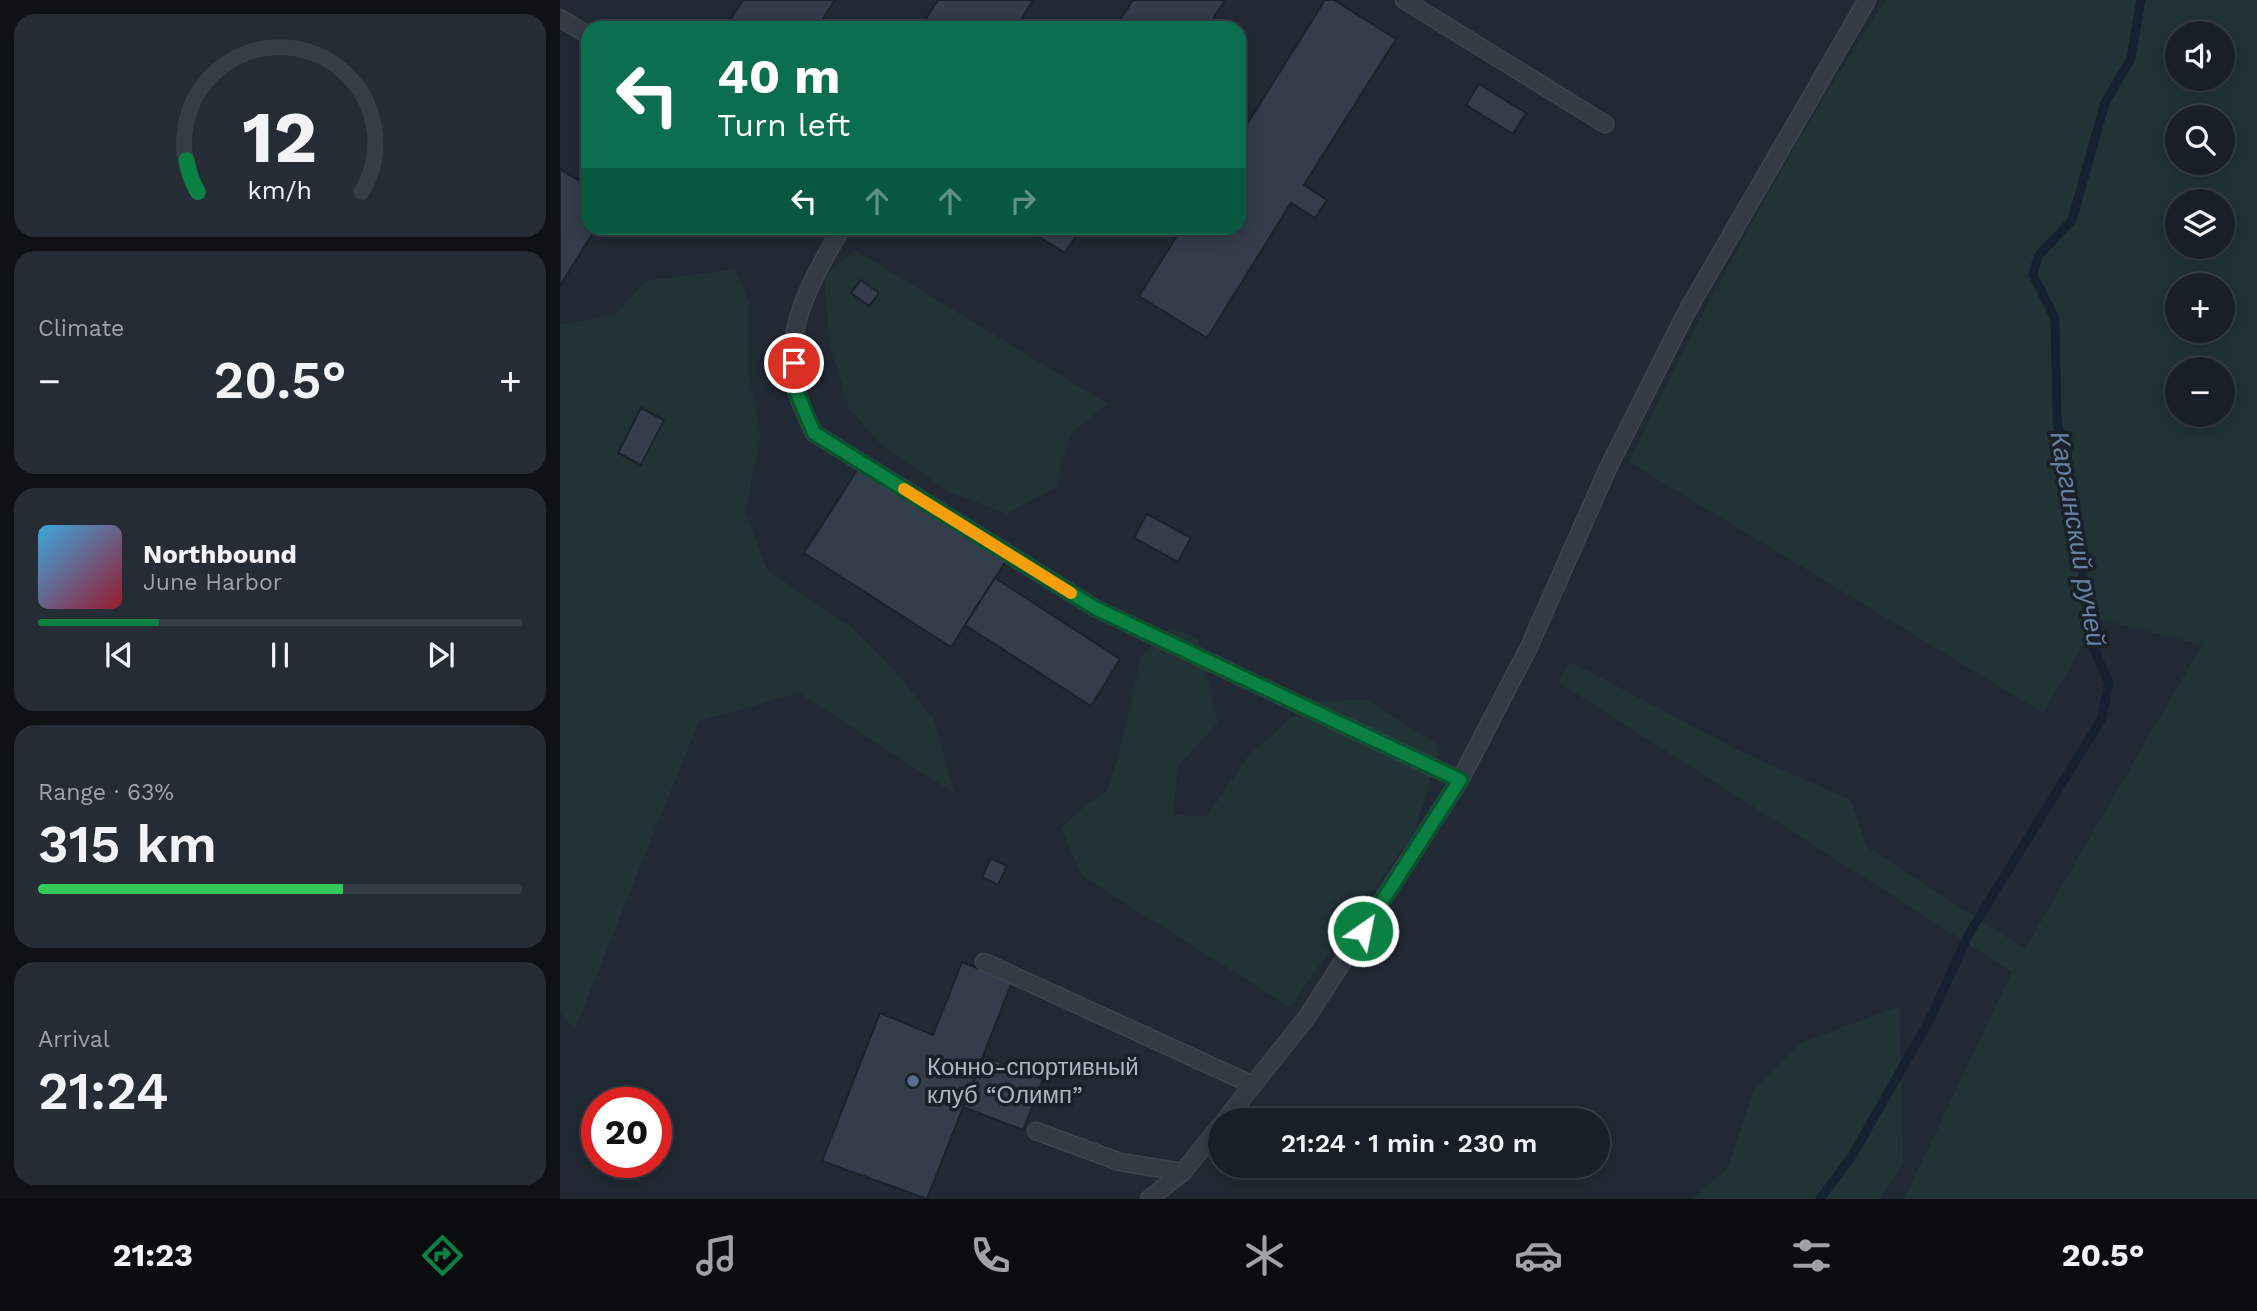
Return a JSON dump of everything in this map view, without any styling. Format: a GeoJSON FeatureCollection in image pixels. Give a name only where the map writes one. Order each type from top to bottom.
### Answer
{"type":"FeatureCollection","features":[{"type":"Feature","properties":{"kind":"lane"},"geometry":{"type":"LineString","coordinates":[[1404,0],[1605,124]]}},
{"type":"Feature","properties":{"kind":"lane"},"geometry":{"type":"LineString","coordinates":[[1235,1108],[1307,1017],[1460,780],[1530,647],[1609,466],[1686,313],[1867,0]]}},
{"type":"Feature","properties":{"kind":"lane"},"geometry":{"type":"LineString","coordinates":[[560,18],[581,31]]}},
{"type":"Feature","properties":{"kind":"lane"},"geometry":{"type":"LineString","coordinates":[[838,235],[808,290],[793,341],[794,386],[814,433],[1095,608],[1460,780]]}},
{"type":"Feature","properties":{"kind":"lane"},"geometry":{"type":"LineString","coordinates":[[984,962],[1253,1085]]}},
{"type":"Feature","properties":{"kind":"lane"},"geometry":{"type":"LineString","coordinates":[[1036,1131],[1121,1162],[1183,1172]]}},
{"type":"Feature","properties":{"kind":"lane"},"geometry":{"type":"LineString","coordinates":[[1149,1199],[1183,1172],[1208,1141]]}},
{"type":"Feature","properties":{"kind":"shaded area"},"geometry":{"type":"Polygon","coordinates":[[[1886,0],[2257,0],[2257,1199],[1904,1199],[2012,972],[1558,682],[1571,662],[1740,751],[1851,800],[1867,847],[2025,949],[2202,645],[2098,619],[2043,713],[1629,462],[1750,227],[1815,112],[1886,0]]]}},
{"type":"Feature","properties":{"kind":"shaded area"},"geometry":{"type":"Polygon","coordinates":[[[855,250],[1108,404],[1069,435],[1056,487],[1007,514],[949,492],[880,443],[849,409],[830,344],[824,276],[855,250]]]}},
{"type":"Feature","properties":{"kind":"shaded area"},"geometry":{"type":"Polygon","coordinates":[[[735,269],[749,303],[749,376],[761,436],[745,512],[767,570],[850,626],[893,669],[933,718],[955,794],[799,693],[699,721],[575,1029],[560,1013],[560,325],[616,314],[645,281],[735,269]]]}},
{"type":"Feature","properties":{"kind":"shaded area"},"geometry":{"type":"Polygon","coordinates":[[[1170,628],[1198,638],[1218,723],[1179,765],[1173,815],[1207,816],[1249,755],[1311,701],[1367,700],[1440,746],[1414,833],[1290,1007],[1082,876],[1061,828],[1087,804],[1107,792],[1118,757],[1141,657],[1170,628]]]}},
{"type":"Feature","properties":{"kind":"shaded area"},"geometry":{"type":"Polygon","coordinates":[[[1899,1006],[1903,1162],[1881,1199],[1692,1199],[1728,1168],[1754,1090],[1801,1043],[1899,1006]]]}},
{"type":"Feature","properties":{"kind":"building"},"geometry":{"type":"Polygon","coordinates":[[[743,0],[835,0],[822,21],[730,21],[743,0]]]}},
{"type":"Feature","properties":{"kind":"building"},"geometry":{"type":"Polygon","coordinates":[[[938,0],[1033,0],[1022,18],[1027,21],[924,21],[938,0]]]}},
{"type":"Feature","properties":{"kind":"building"},"geometry":{"type":"Polygon","coordinates":[[[1133,0],[1225,0],[1212,21],[1120,21],[1133,0]]]}},
{"type":"Feature","properties":{"kind":"building"},"geometry":{"type":"Polygon","coordinates":[[[1325,0],[1334,0],[1396,39],[1304,185],[1327,200],[1315,218],[1291,203],[1207,338],[1139,296],[1178,235],[1246,235],[1246,126],[1325,0]]]}},
{"type":"Feature","properties":{"kind":"building"},"geometry":{"type":"Polygon","coordinates":[[[1479,84],[1526,113],[1513,134],[1466,105],[1479,84]]]}},
{"type":"Feature","properties":{"kind":"building"},"geometry":{"type":"Polygon","coordinates":[[[560,169],[581,182],[581,235],[592,235],[560,286],[560,169]]]}},
{"type":"Feature","properties":{"kind":"building"},"geometry":{"type":"Polygon","coordinates":[[[1036,235],[1077,235],[1065,253],[1036,235]]]}},
{"type":"Feature","properties":{"kind":"building"},"geometry":{"type":"Polygon","coordinates":[[[861,280],[879,293],[869,306],[851,293],[861,280]]]}},
{"type":"Feature","properties":{"kind":"building"},"geometry":{"type":"Polygon","coordinates":[[[641,408],[664,420],[641,465],[618,453],[641,408]]]}},
{"type":"Feature","properties":{"kind":"building"},"geometry":{"type":"Polygon","coordinates":[[[859,467],[1006,561],[951,647],[804,553],[859,467]]]}},
{"type":"Feature","properties":{"kind":"building"},"geometry":{"type":"Polygon","coordinates":[[[1147,514],[1191,538],[1178,562],[1134,538],[1147,514]]]}},
{"type":"Feature","properties":{"kind":"building"},"geometry":{"type":"Polygon","coordinates":[[[995,578],[1120,659],[1091,706],[965,625],[995,578]]]}},
{"type":"Feature","properties":{"kind":"building"},"geometry":{"type":"Polygon","coordinates":[[[991,858],[1007,866],[998,885],[982,877],[991,858]]]}},
{"type":"Feature","properties":{"kind":"building","name":"Конно-спортивный клуб “Олимп”"},"geometry":{"type":"Polygon","coordinates":[[[962,962],[1012,982],[927,1199],[822,1161],[880,1013],[933,1035],[962,962]]]}},
{"type":"Feature","properties":{"kind":"building"},"geometry":{"type":"Polygon","coordinates":[[[984,1056],[1043,1079],[1023,1130],[963,1107],[984,1056]]]}},
{"type":"Feature","properties":{"kind":"waterway","name":"Каргинский ручей"},"geometry":{"type":"LineString","coordinates":[[1820,1199],[1852,1156],[1929,1021],[1970,932],[2101,720],[2109,683],[2090,640],[2077,520],[2057,421],[2055,319],[2033,275],[2038,256],[2072,220],[2105,103],[2131,58],[2141,0]]}},
{"type":"Feature","properties":{"kind":"slow traffic"},"geometry":{"type":"LineString","coordinates":[[904,489],[1071,593]]}},
{"type":"Feature","properties":{"kind":"place","name":"Конно-спортивный клуб “Олимп”"},"geometry":{"type":"Point","coordinates":[913,1081]}},
{"type":"Feature","properties":{"kind":"route"},"geometry":{"type":"LineString","coordinates":[[794,363],[794,386],[814,433],[1095,608],[1460,780],[1363,931]]}}]}
